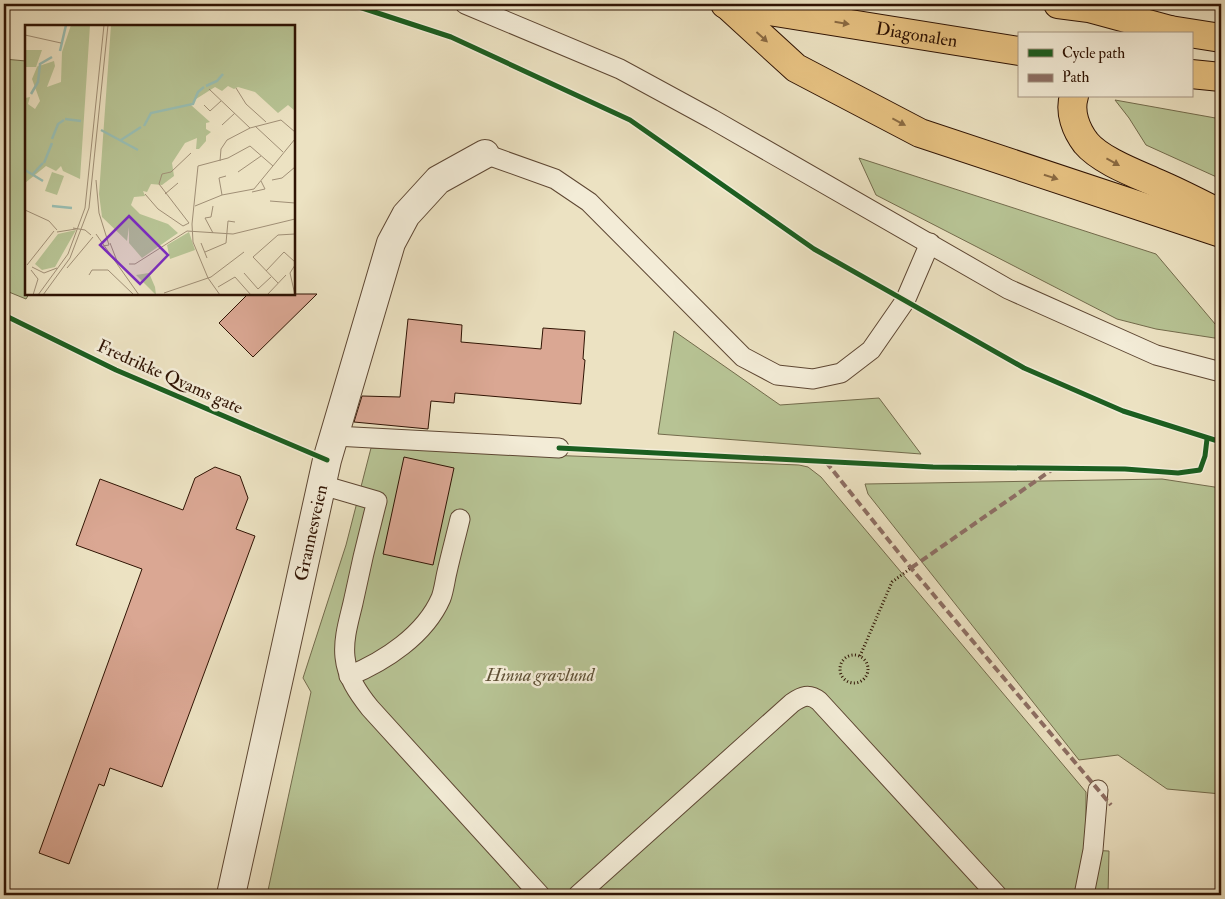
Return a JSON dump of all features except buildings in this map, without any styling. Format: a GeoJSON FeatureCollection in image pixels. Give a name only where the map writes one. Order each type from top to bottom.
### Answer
{"type":"FeatureCollection","features":[{"type":"Feature","properties":{"kind":"main road"},"geometry":{"type":"LineString","coordinates":[[725,4],[796,68],[920,133],[1221,233]]}},
{"type":"Feature","properties":{"kind":"main road","name":"Diagonalen"},"geometry":{"type":"LineString","coordinates":[[725,4],[1018,51]]}},
{"type":"Feature","properties":{"kind":"main road"},"geometry":{"type":"LineString","coordinates":[[1058,4],[1089,8],[1161,32]]}},
{"type":"Feature","properties":{"kind":"main road"},"geometry":{"type":"LineString","coordinates":[[1192,35],[1221,38]]}},
{"type":"Feature","properties":{"kind":"main road"},"geometry":{"type":"LineString","coordinates":[[1192,74],[1221,77]]}},
{"type":"Feature","properties":{"kind":"main road"},"geometry":{"type":"LineString","coordinates":[[1074,98],[1072,104],[1076,126],[1086,143],[1098,154],[1221,214]]}},
{"type":"Feature","properties":{"kind":"street","name":"Grannesveien"},"geometry":{"type":"LineString","coordinates":[[231,895],[327,460],[391,243],[406,215],[438,180],[484,154]]}},
{"type":"Feature","properties":{"kind":"lane"},"geometry":{"type":"LineString","coordinates":[[465,4],[620,69],[930,243],[1008,289],[1156,355],[1221,372]]}},
{"type":"Feature","properties":{"kind":"lane"},"geometry":{"type":"LineString","coordinates":[[484,154],[555,179],[589,202],[742,357],[777,375],[813,378],[841,373],[871,350],[905,301],[930,243]]}},
{"type":"Feature","properties":{"kind":"lane"},"geometry":{"type":"LineString","coordinates":[[335,436],[559,448]]}},
{"type":"Feature","properties":{"kind":"lane"},"geometry":{"type":"LineString","coordinates":[[322,485],[377,501],[346,635],[344,656],[349,676],[370,708],[540,895]]}},
{"type":"Feature","properties":{"kind":"lane"},"geometry":{"type":"LineString","coordinates":[[349,676],[395,652],[419,630],[434,612],[442,596],[460,519]]}},
{"type":"Feature","properties":{"kind":"lane"},"geometry":{"type":"LineString","coordinates":[[578,895],[792,703],[806,696],[814,697],[819,701],[996,895]]}},
{"type":"Feature","properties":{"kind":"lane"},"geometry":{"type":"LineString","coordinates":[[1084,895],[1092,850],[1098,790]]}},
{"type":"Feature","properties":{"kind":"path"},"geometry":{"type":"LineString","coordinates":[[860,656],[892,582],[911,568]]}},
{"type":"Feature","properties":{"kind":"path"},"geometry":{"type":"LineString","coordinates":[[850,655],[860,656],[866,662],[866,676],[855,683],[846,680],[840,673],[842,660],[850,655]]}},
{"type":"Feature","properties":{"kind":"green space"},"geometry":{"type":"Polygon","coordinates":[[[4,59],[25,61],[25,295],[28,295],[26,299],[4,290],[4,59]]]}},
{"type":"Feature","properties":{"kind":"green space"},"geometry":{"type":"Polygon","coordinates":[[[1115,100],[1221,119],[1221,179],[1146,145],[1115,100]]]}},
{"type":"Feature","properties":{"kind":"green space"},"geometry":{"type":"Polygon","coordinates":[[[859,158],[1156,254],[1221,331],[1221,339],[1156,329],[1117,319],[876,195],[859,158]]]}},
{"type":"Feature","properties":{"kind":"green space"},"geometry":{"type":"Polygon","coordinates":[[[674,331],[780,405],[879,398],[921,454],[658,434],[674,331]]]}},
{"type":"Feature","properties":{"kind":"green space","name":"Hinna gravlund"},"geometry":{"type":"Polygon","coordinates":[[[371,448],[799,465],[808,467],[821,477],[1086,792],[1086,850],[1109,851],[1108,895],[267,895],[311,692],[303,678],[346,545],[371,448]]]}},
{"type":"Feature","properties":{"kind":"green space"},"geometry":{"type":"Polygon","coordinates":[[[1162,479],[1221,488],[1221,794],[1167,789],[1118,755],[1079,760],[868,494],[865,484],[1162,479]]]}},
{"type":"Feature","properties":{"kind":"marked path"},"geometry":{"type":"LineString","coordinates":[[826,462],[911,568],[1111,805]]}},
{"type":"Feature","properties":{"kind":"marked path"},"geometry":{"type":"LineString","coordinates":[[911,568],[1053,469]]}},
{"type":"Feature","properties":{"kind":"cycle path"},"geometry":{"type":"LineString","coordinates":[[350,4],[451,37],[630,120],[814,249],[1024,368],[1123,411],[1221,442]]}},
{"type":"Feature","properties":{"kind":"cycle path","name":"Fredrikke Qvams gate"},"geometry":{"type":"LineString","coordinates":[[4,315],[116,370],[327,460]]}},
{"type":"Feature","properties":{"kind":"cycle path"},"geometry":{"type":"LineString","coordinates":[[559,448],[933,467],[1125,469],[1178,473],[1200,470],[1205,456],[1207,439]]}}]}
